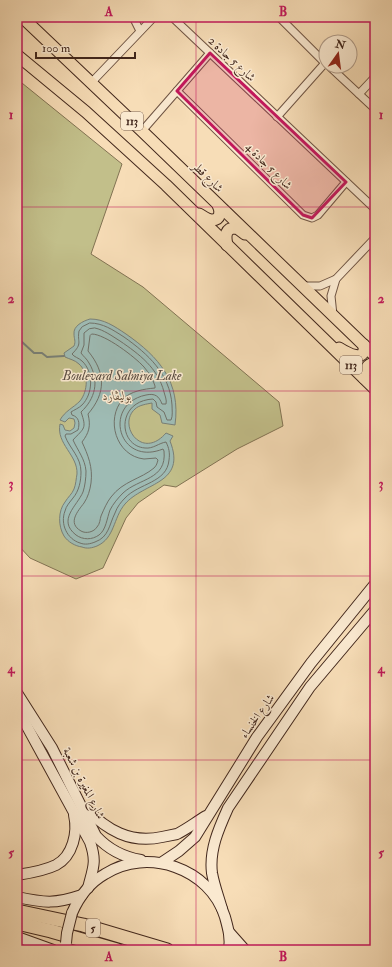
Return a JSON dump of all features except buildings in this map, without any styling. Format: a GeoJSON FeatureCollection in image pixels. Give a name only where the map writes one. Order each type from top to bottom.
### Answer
{"type":"FeatureCollection","features":[{"type":"Feature","properties":{"kind":"highway","name":"5"},"geometry":{"type":"LineString","coordinates":[[17,911],[83,925],[168,950]]}},
{"type":"Feature","properties":{"kind":"highway","name":"5"},"geometry":{"type":"LineString","coordinates":[[17,923],[117,950]]}},
{"type":"Feature","properties":{"kind":"main road","name":"شارع قطر"},"geometry":{"type":"LineString","coordinates":[[22,17],[375,356]]}},
{"type":"Feature","properties":{"kind":"main road","name":"113"},"geometry":{"type":"LineString","coordinates":[[17,55],[86,112],[188,207],[375,389]]}},
{"type":"Feature","properties":{"kind":"main road"},"geometry":{"type":"LineString","coordinates":[[188,207],[212,220],[217,219],[220,215],[221,210],[218,205]]}},
{"type":"Feature","properties":{"kind":"main road"},"geometry":{"type":"LineString","coordinates":[[227,244],[225,236],[227,232],[233,228],[237,228],[261,246]]}},
{"type":"Feature","properties":{"kind":"main road"},"geometry":{"type":"LineString","coordinates":[[326,341],[353,355],[359,356],[364,350],[364,345]]}},
{"type":"Feature","properties":{"kind":"main road"},"geometry":{"type":"LineString","coordinates":[[364,378],[365,369],[369,365],[375,363]]}},
{"type":"Feature","properties":{"kind":"main road","name":"شارع الخنساء"},"geometry":{"type":"LineString","coordinates":[[161,863],[179,851],[195,837],[257,737],[311,663],[375,584]]}},
{"type":"Feature","properties":{"kind":"main road"},"geometry":{"type":"LineString","coordinates":[[229,950],[229,932],[212,873],[214,845],[219,828],[228,808],[310,687],[375,610]]}},
{"type":"Feature","properties":{"kind":"main road","name":"شارع المغيرة بن شعبة"},"geometry":{"type":"LineString","coordinates":[[17,693],[52,748],[90,842],[94,855],[92,873],[85,891]]}},
{"type":"Feature","properties":{"kind":"main road","name":"شارع المغيرة بن شعبة"},"geometry":{"type":"LineString","coordinates":[[17,710],[96,836],[117,853],[131,859],[146,861]]}},
{"type":"Feature","properties":{"kind":"main road"},"geometry":{"type":"LineString","coordinates":[[74,803],[111,830],[128,837],[151,839],[176,834],[208,815]]}},
{"type":"Feature","properties":{"kind":"main road"},"geometry":{"type":"LineString","coordinates":[[17,875],[34,873],[57,864],[66,855],[73,843],[75,834],[74,803]]}},
{"type":"Feature","properties":{"kind":"main road"},"geometry":{"type":"LineString","coordinates":[[67,947],[67,933],[72,913],[85,891],[104,874],[125,865],[146,861],[181,868],[198,878],[212,892],[222,909]]}},
{"type":"Feature","properties":{"kind":"main road"},"geometry":{"type":"LineString","coordinates":[[17,897],[36,901],[55,902],[85,891]]}},
{"type":"Feature","properties":{"kind":"main road"},"geometry":{"type":"LineString","coordinates":[[229,932],[245,950]]}},
{"type":"Feature","properties":{"kind":"main road"},"geometry":{"type":"LineString","coordinates":[[17,937],[53,950]]}},
{"type":"Feature","properties":{"kind":"street"},"geometry":{"type":"LineString","coordinates":[[134,17],[140,31]]}},
{"type":"Feature","properties":{"kind":"street"},"geometry":{"type":"LineString","coordinates":[[91,83],[154,17]]}},
{"type":"Feature","properties":{"kind":"street","name":"شارع 5 جادة 2"},"geometry":{"type":"LineString","coordinates":[[172,17],[375,209]]}},
{"type":"Feature","properties":{"kind":"street"},"geometry":{"type":"LineString","coordinates":[[279,17],[318,55]]}},
{"type":"Feature","properties":{"kind":"street"},"geometry":{"type":"LineString","coordinates":[[142,131],[210,53]]}},
{"type":"Feature","properties":{"kind":"street"},"geometry":{"type":"LineString","coordinates":[[277,117],[318,74]]}},
{"type":"Feature","properties":{"kind":"street"},"geometry":{"type":"LineString","coordinates":[[338,74],[375,109]]}},
{"type":"Feature","properties":{"kind":"street"},"geometry":{"type":"LineString","coordinates":[[359,94],[375,77]]}},
{"type":"Feature","properties":{"kind":"street","name":"شارع 5 جادة 4"},"geometry":{"type":"LineString","coordinates":[[177,90],[303,215],[312,218],[318,215],[346,182]]}},
{"type":"Feature","properties":{"kind":"street"},"geometry":{"type":"LineString","coordinates":[[302,286],[320,286],[336,279],[374,242]]}},
{"type":"Feature","properties":{"kind":"street"},"geometry":{"type":"LineString","coordinates":[[333,315],[331,296],[336,279]]}},
{"type":"Feature","properties":{"kind":"highlighted area"},"geometry":{"type":"Polygon","coordinates":[[[210,53],[346,182],[312,218],[303,215],[177,91],[210,53]]]}},
{"type":"Feature","properties":{"kind":"green space","name":"بوليڤارد"},"geometry":{"type":"Polygon","coordinates":[[[17,79],[122,164],[91,254],[143,287],[279,402],[283,426],[237,449],[176,487],[164,485],[138,503],[126,518],[103,568],[76,579],[30,558],[17,544],[17,79]]]}},
{"type":"Feature","properties":{"kind":"water","name":"Boulevard Salmiya Lake"},"geometry":{"type":"Polygon","coordinates":[[[90,319],[100,320],[126,334],[158,362],[171,383],[175,396],[176,410],[175,425],[162,423],[160,415],[152,409],[152,403],[135,409],[130,416],[129,423],[131,431],[135,438],[141,442],[148,443],[157,441],[166,433],[173,436],[170,441],[174,455],[173,466],[168,474],[161,480],[133,497],[125,504],[118,515],[111,533],[103,542],[95,547],[84,548],[70,542],[64,536],[60,523],[61,510],[74,489],[77,474],[74,461],[61,438],[60,431],[60,424],[63,425],[65,430],[70,431],[74,428],[74,419],[69,418],[65,422],[60,420],[80,401],[85,392],[86,377],[82,368],[76,362],[65,357],[64,353],[74,346],[74,331],[77,326],[90,319]]]}},
{"type":"Feature","properties":{"kind":"waterway"},"geometry":{"type":"LineString","coordinates":[[17,333],[21,341],[34,353],[42,353],[47,357],[64,356]]}}]}
